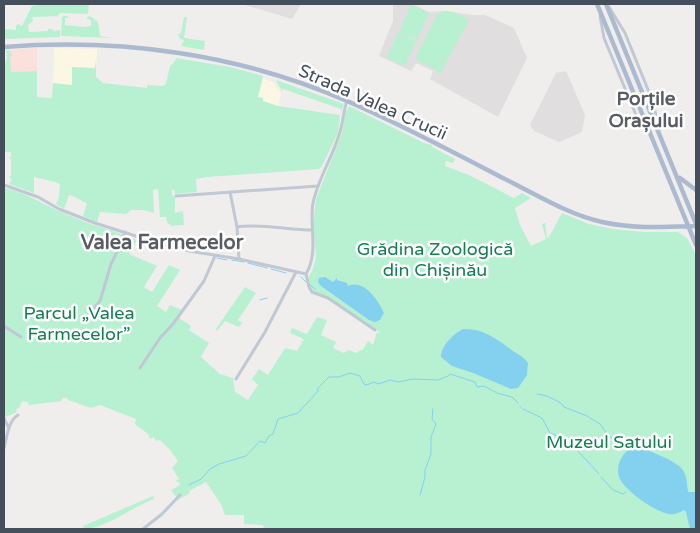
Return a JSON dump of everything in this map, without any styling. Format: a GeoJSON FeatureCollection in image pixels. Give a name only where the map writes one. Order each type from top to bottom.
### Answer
{"type":"FeatureCollection","features":[{"type":"Feature","properties":{"kind":"main road"},"geometry":{"type":"LineString","coordinates":[[597,4],[696,245]]}},
{"type":"Feature","properties":{"kind":"main road"},"geometry":{"type":"LineString","coordinates":[[606,4],[677,174],[696,225]]}},
{"type":"Feature","properties":{"kind":"main road","name":"Strada Valea Crucii"},"geometry":{"type":"LineString","coordinates":[[4,46],[99,45],[174,52],[220,60],[251,68],[288,79],[347,101],[415,133],[545,200],[589,218],[616,225],[634,227],[688,227],[696,225]]}},
{"type":"Feature","properties":{"kind":"main road"},"geometry":{"type":"LineString","coordinates":[[668,177],[677,174]]}},
{"type":"Feature","properties":{"kind":"main road"},"geometry":{"type":"LineString","coordinates":[[677,174],[696,190]]}},
{"type":"Feature","properties":{"kind":"street"},"geometry":{"type":"LineString","coordinates":[[347,101],[342,115],[339,136],[318,186],[313,204],[313,255],[306,274],[312,292],[328,298],[376,330]]}},
{"type":"Feature","properties":{"kind":"street"},"geometry":{"type":"LineString","coordinates":[[4,185],[38,197],[96,223],[166,245],[306,274]]}},
{"type":"Feature","properties":{"kind":"street"},"geometry":{"type":"LineString","coordinates":[[176,196],[208,192],[318,186]]}},
{"type":"Feature","properties":{"kind":"street"},"geometry":{"type":"LineString","coordinates":[[230,192],[239,259]]}},
{"type":"Feature","properties":{"kind":"street"},"geometry":{"type":"LineString","coordinates":[[236,227],[252,226],[312,230]]}},
{"type":"Feature","properties":{"kind":"street"},"geometry":{"type":"LineString","coordinates":[[89,314],[100,301],[111,264],[126,232]]}},
{"type":"Feature","properties":{"kind":"street"},"geometry":{"type":"LineString","coordinates":[[140,368],[204,281],[215,256]]}},
{"type":"Feature","properties":{"kind":"street"},"geometry":{"type":"LineString","coordinates":[[236,379],[265,332],[296,272]]}},
{"type":"Feature","properties":{"kind":"street"},"geometry":{"type":"LineString","coordinates":[[4,326],[21,337]]}},
{"type":"Feature","properties":{"kind":"street"},"geometry":{"type":"LineString","coordinates":[[4,448],[13,419],[18,415]]}},
{"type":"Feature","properties":{"kind":"street"},"geometry":{"type":"LineString","coordinates":[[4,418],[9,430]]}},
{"type":"Feature","properties":{"kind":"street"},"geometry":{"type":"LineString","coordinates":[[143,529],[162,514],[180,495]]}},
{"type":"Feature","properties":{"kind":"shaded area"},"geometry":{"type":"Polygon","coordinates":[[[242,4],[301,4],[292,19],[242,4]]]}},
{"type":"Feature","properties":{"kind":"shaded area"},"geometry":{"type":"Polygon","coordinates":[[[393,4],[412,4],[429,12],[446,11],[485,15],[514,28],[527,58],[498,117],[430,79],[433,71],[416,63],[411,71],[379,56],[393,21],[393,4]]]}},
{"type":"Feature","properties":{"kind":"shaded area"},"geometry":{"type":"Polygon","coordinates":[[[37,48],[37,71],[11,72],[9,50],[37,48]]]}},
{"type":"Feature","properties":{"kind":"shaded area"},"geometry":{"type":"Polygon","coordinates":[[[54,48],[97,49],[96,68],[72,68],[73,99],[53,98],[54,48]]]}},
{"type":"Feature","properties":{"kind":"shaded area"},"geometry":{"type":"Polygon","coordinates":[[[566,71],[585,115],[582,132],[559,142],[534,131],[530,125],[556,73],[566,71]]]}},
{"type":"Feature","properties":{"kind":"shaded area"},"geometry":{"type":"Polygon","coordinates":[[[263,78],[273,82],[281,94],[278,106],[262,101],[258,97],[263,78]]]}},
{"type":"Feature","properties":{"kind":"green space"},"geometry":{"type":"Polygon","coordinates":[[[46,4],[89,4],[88,14],[60,13],[58,16],[32,17],[33,21],[28,25],[29,32],[48,31],[48,29],[53,29],[53,31],[60,30],[60,37],[4,39],[4,29],[16,30],[18,24],[22,26],[32,6],[46,4]]]}},
{"type":"Feature","properties":{"kind":"green space"},"geometry":{"type":"Polygon","coordinates":[[[411,5],[429,13],[417,40],[399,32],[411,5]]]}},
{"type":"Feature","properties":{"kind":"green space"},"geometry":{"type":"Polygon","coordinates":[[[445,11],[454,12],[469,20],[440,74],[415,59],[438,13],[445,11]]]}},
{"type":"Feature","properties":{"kind":"green space"},"geometry":{"type":"Polygon","coordinates":[[[90,16],[98,22],[100,36],[113,38],[61,36],[62,17],[69,18],[65,18],[65,25],[85,27],[91,26],[91,20],[87,19],[90,16]]]}},
{"type":"Feature","properties":{"kind":"green space"},"geometry":{"type":"Polygon","coordinates":[[[184,17],[187,17],[184,38],[205,41],[204,50],[181,46],[184,40],[180,39],[178,34],[181,33],[184,17]]]}},
{"type":"Feature","properties":{"kind":"green space"},"geometry":{"type":"Polygon","coordinates":[[[398,32],[416,41],[405,66],[387,58],[398,32]]]}},
{"type":"Feature","properties":{"kind":"green space"},"geometry":{"type":"Polygon","coordinates":[[[6,50],[9,50],[13,56],[10,56],[11,72],[37,71],[37,97],[52,98],[53,83],[72,85],[72,67],[95,68],[96,59],[96,77],[103,83],[147,88],[147,85],[163,86],[166,84],[170,66],[176,58],[230,67],[263,76],[258,97],[263,98],[263,101],[278,106],[340,115],[338,133],[319,169],[207,177],[196,179],[197,192],[175,194],[174,190],[172,190],[172,195],[175,197],[175,213],[183,211],[184,225],[171,226],[167,222],[166,217],[160,217],[158,189],[153,190],[154,213],[142,210],[131,210],[126,214],[100,212],[97,222],[83,216],[87,203],[74,196],[69,195],[64,209],[56,204],[59,197],[60,184],[34,177],[34,193],[9,184],[12,180],[9,177],[11,175],[11,160],[9,157],[11,157],[11,152],[4,152],[4,66],[7,58],[6,50]]]}},
{"type":"Feature","properties":{"kind":"green space"},"geometry":{"type":"Polygon","coordinates":[[[276,80],[344,104],[340,115],[341,109],[283,89],[282,91],[276,80]]]}},
{"type":"Feature","properties":{"kind":"green space"},"geometry":{"type":"Polygon","coordinates":[[[349,106],[424,143],[432,145],[432,147],[455,159],[453,163],[446,161],[445,166],[469,175],[514,198],[522,193],[531,198],[515,208],[520,225],[531,246],[546,239],[542,224],[545,223],[547,238],[562,213],[589,224],[613,229],[643,232],[678,232],[687,238],[696,255],[696,529],[264,529],[263,525],[244,524],[244,515],[225,515],[221,504],[206,482],[176,501],[181,495],[177,498],[171,490],[180,485],[176,481],[179,479],[172,468],[178,461],[160,440],[156,441],[154,437],[150,439],[148,434],[135,424],[136,419],[100,405],[91,408],[67,398],[62,398],[62,401],[29,405],[28,402],[22,401],[19,408],[16,409],[17,412],[6,417],[4,415],[4,188],[29,196],[76,219],[137,240],[129,254],[157,266],[144,287],[152,292],[169,265],[180,270],[157,306],[166,312],[170,305],[184,311],[179,318],[191,326],[189,330],[209,343],[201,357],[220,374],[233,378],[235,392],[248,400],[258,385],[252,379],[259,369],[268,375],[285,348],[297,351],[304,339],[290,333],[292,328],[307,334],[317,317],[327,320],[321,335],[336,342],[333,348],[344,353],[348,350],[357,353],[360,350],[362,351],[368,341],[373,345],[377,332],[380,332],[314,291],[310,287],[308,278],[316,257],[313,225],[316,199],[342,133],[345,114],[349,106]]]}},
{"type":"Feature","properties":{"kind":"green space"},"geometry":{"type":"Polygon","coordinates":[[[245,287],[256,293],[238,320],[242,323],[239,327],[225,321],[217,331],[216,329],[245,287]]]}},
{"type":"Feature","properties":{"kind":"green space"},"geometry":{"type":"Polygon","coordinates":[[[153,496],[154,499],[110,521],[84,529],[83,526],[153,496]]]}},
{"type":"Feature","properties":{"kind":"water"},"geometry":{"type":"Polygon","coordinates":[[[325,277],[333,282],[337,278],[337,280],[347,283],[348,286],[360,285],[365,288],[378,302],[384,313],[380,320],[375,322],[369,320],[321,286],[318,282],[319,278],[325,277]]]}},
{"type":"Feature","properties":{"kind":"water"},"geometry":{"type":"Polygon","coordinates":[[[463,329],[477,330],[490,335],[525,359],[528,363],[527,375],[518,388],[511,389],[452,366],[441,357],[448,341],[463,329]]]}},
{"type":"Feature","properties":{"kind":"water"},"geometry":{"type":"Polygon","coordinates":[[[636,446],[667,459],[684,471],[688,492],[696,492],[696,529],[690,529],[684,510],[669,514],[656,509],[641,500],[622,482],[618,472],[619,462],[628,450],[636,446]]]}},
{"type":"Feature","properties":{"kind":"waterway"},"geometry":{"type":"LineString","coordinates":[[217,258],[227,260]]}},
{"type":"Feature","properties":{"kind":"waterway"},"geometry":{"type":"LineString","coordinates":[[232,260],[244,262]]}},
{"type":"Feature","properties":{"kind":"waterway"},"geometry":{"type":"LineString","coordinates":[[248,263],[267,268]]}},
{"type":"Feature","properties":{"kind":"waterway"},"geometry":{"type":"LineString","coordinates":[[271,269],[286,273]]}},
{"type":"Feature","properties":{"kind":"waterway"},"geometry":{"type":"LineString","coordinates":[[301,277],[306,282]]}},
{"type":"Feature","properties":{"kind":"waterway"},"geometry":{"type":"LineString","coordinates":[[310,285],[315,289]]}},
{"type":"Feature","properties":{"kind":"waterway"},"geometry":{"type":"LineString","coordinates":[[260,300],[267,298]]}},
{"type":"Feature","properties":{"kind":"waterway"},"geometry":{"type":"LineString","coordinates":[[189,485],[201,479],[210,469],[219,464],[246,456],[260,441],[265,443],[269,436],[273,434],[278,419],[298,413],[329,377],[339,377],[350,373],[360,376],[364,384],[367,385],[390,380],[399,382],[412,379],[438,380],[450,374],[475,382],[477,387],[484,386],[497,393],[512,397],[518,403]]}},
{"type":"Feature","properties":{"kind":"waterway"},"geometry":{"type":"LineString","coordinates":[[537,394],[547,396],[561,403],[564,407],[587,416],[600,424],[608,435],[628,449]]}},
{"type":"Feature","properties":{"kind":"waterway"},"geometry":{"type":"LineString","coordinates":[[420,495],[425,470],[431,454],[431,437],[436,424],[432,419],[433,409]]}},
{"type":"Feature","properties":{"kind":"waterway"},"geometry":{"type":"LineString","coordinates":[[523,409],[542,418],[550,433],[562,438],[577,450],[599,474]]}},
{"type":"Feature","properties":{"kind":"waterway"},"geometry":{"type":"LineString","coordinates":[[601,477],[613,490],[623,494],[626,492]]}},
{"type":"Feature","properties":{"kind":"district","name":"Porțile Orașului"},"geometry":{"type":"Point","coordinates":[646,110]}},
{"type":"Feature","properties":{"kind":"district","name":"Valea Farmecelor"},"geometry":{"type":"Point","coordinates":[162,243]}},
{"type":"Feature","properties":{"kind":"park label","name":"Grădina Zoologică din Chișinău"},"geometry":{"type":"Point","coordinates":[435,259]}},
{"type":"Feature","properties":{"kind":"park label","name":"Parcul „Valea Farmecelor”"},"geometry":{"type":"Point","coordinates":[79,323]}},
{"type":"Feature","properties":{"kind":"park label","name":"Muzeul Satului"},"geometry":{"type":"Point","coordinates":[609,442]}}]}
